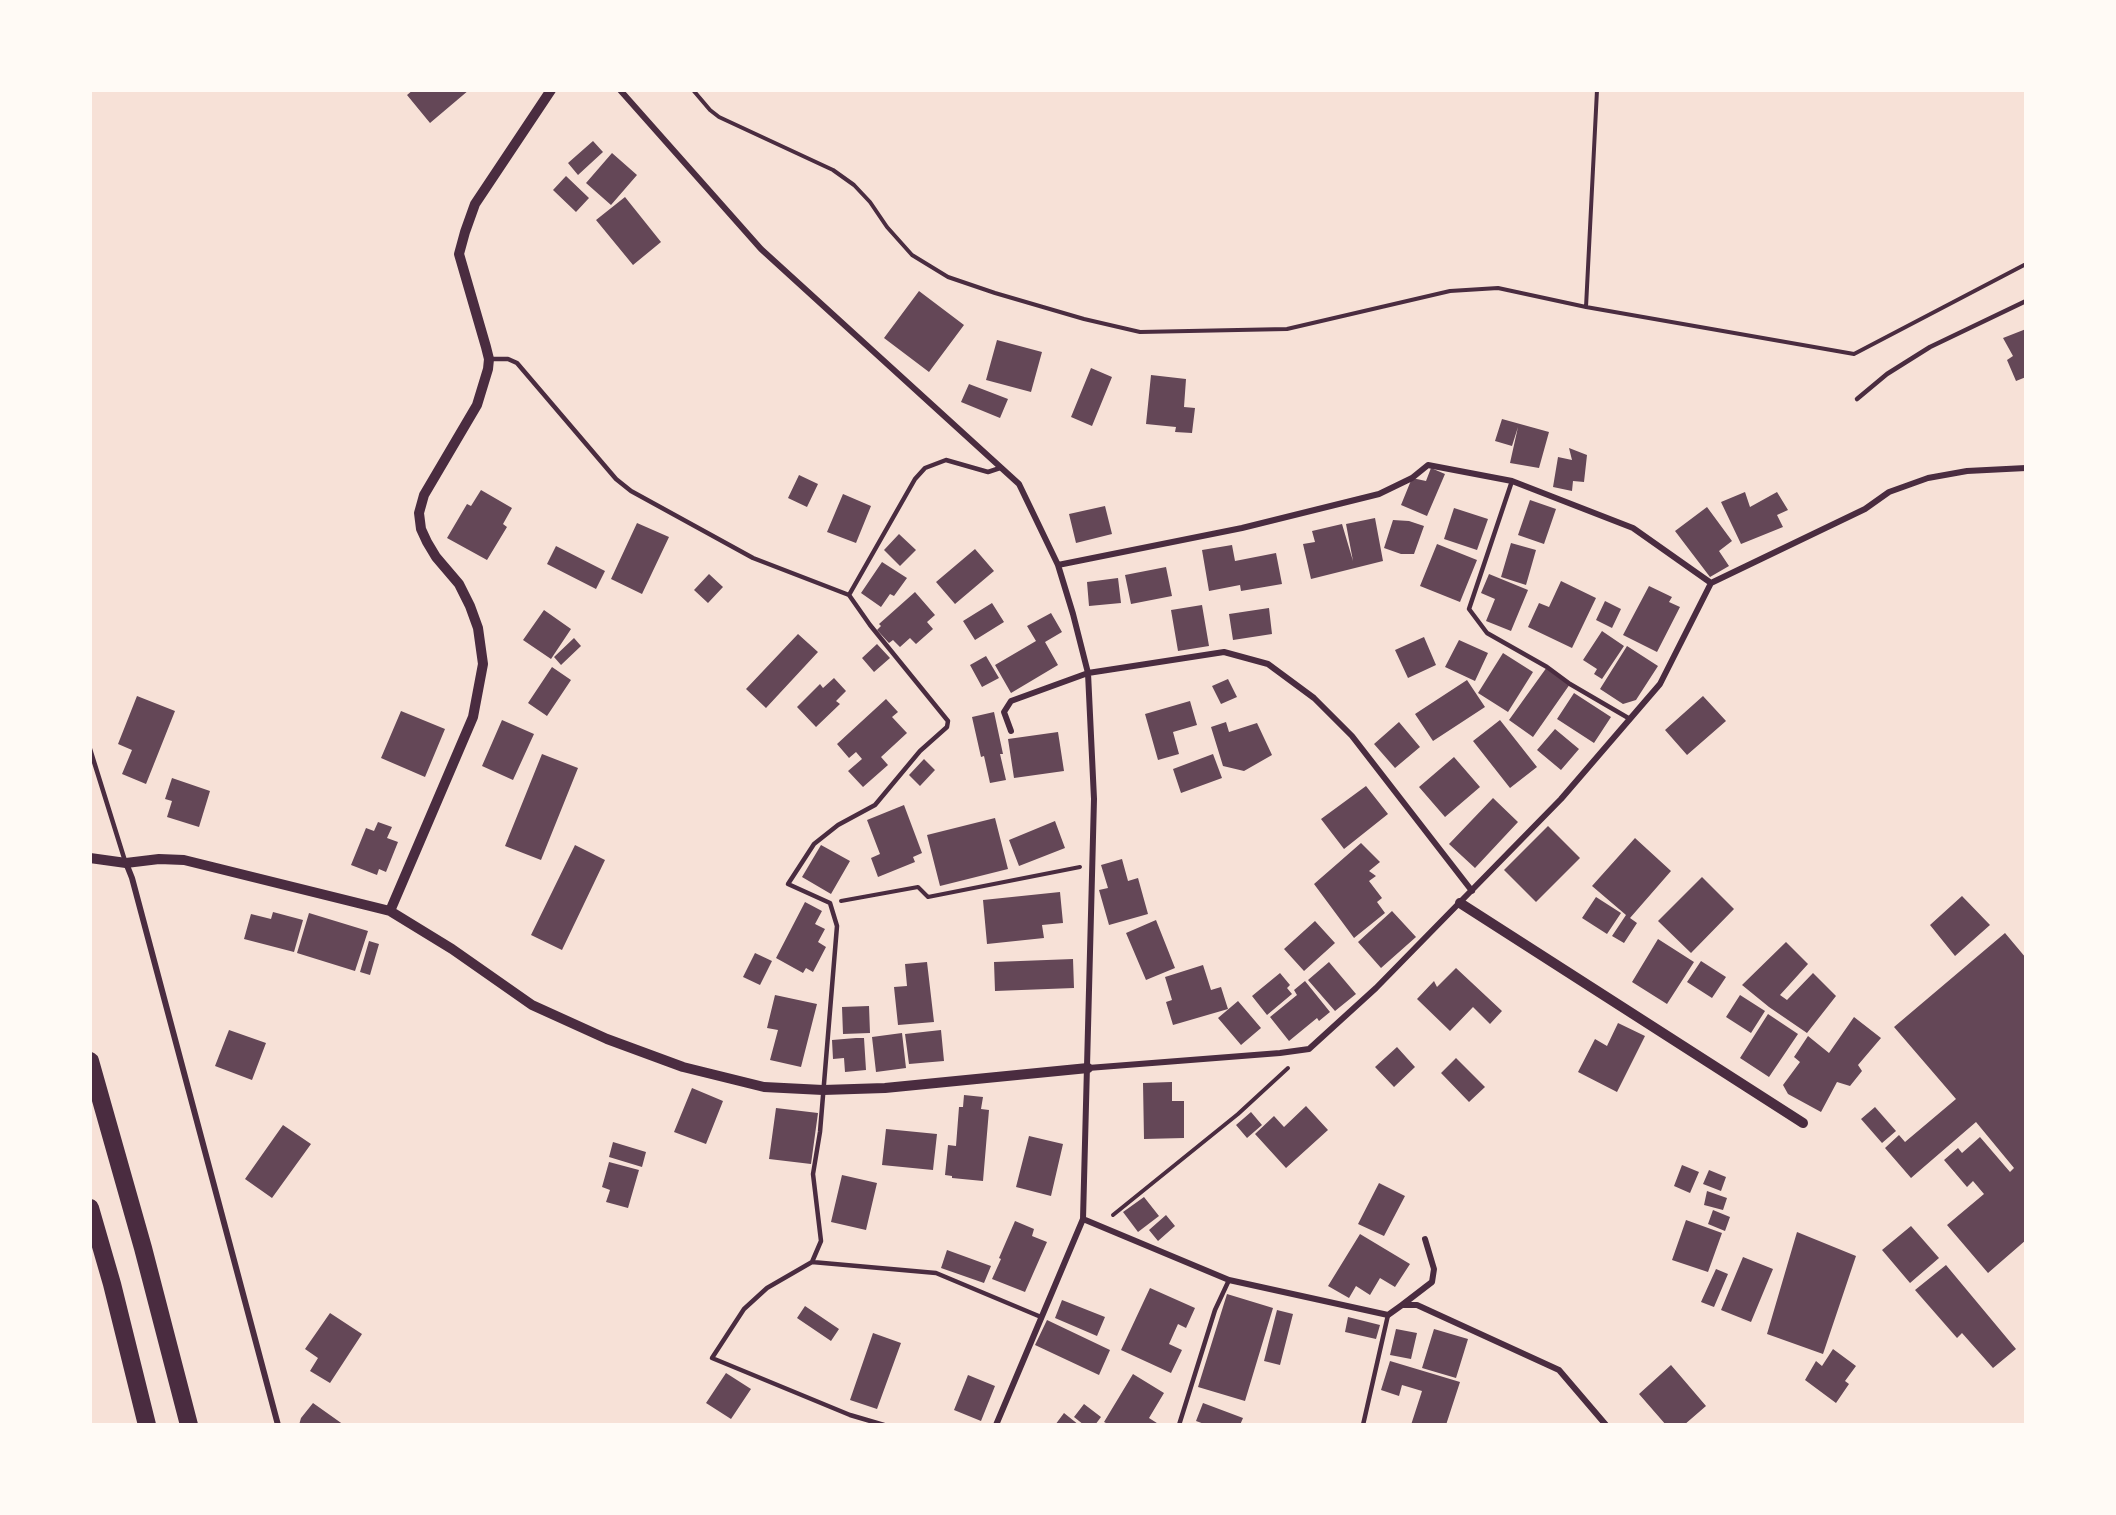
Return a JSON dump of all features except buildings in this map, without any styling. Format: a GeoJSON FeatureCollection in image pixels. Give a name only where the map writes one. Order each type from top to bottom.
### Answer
{"type":"FeatureCollection","features":[{"type":"Feature","properties":{"kind":"highway"},"geometry":{"type":"LineString","coordinates":[[90,1061],[143,1248],[189,1425]]}},
{"type":"Feature","properties":{"kind":"highway"},"geometry":{"type":"LineString","coordinates":[[90,1208],[112,1284],[147,1425]]}},
{"type":"Feature","properties":{"kind":"street"},"geometry":{"type":"LineString","coordinates":[[390,911],[473,717],[483,664],[478,628],[459,584],[436,557],[427,542],[421,530],[419,513],[424,495],[477,405],[485,383],[489,359],[459,254],[475,204],[551,90]]}},
{"type":"Feature","properties":{"kind":"street"},"geometry":{"type":"LineString","coordinates":[[620,90],[761,249],[1018,484],[1058,565],[1088,673],[1094,799],[1083,1219],[996,1425]]}},
{"type":"Feature","properties":{"kind":"street"},"geometry":{"type":"LineString","coordinates":[[1058,565],[1242,528],[1379,495],[1412,478],[1428,465],[1512,482],[1633,528],[1711,583]]}},
{"type":"Feature","properties":{"kind":"street"},"geometry":{"type":"LineString","coordinates":[[90,858],[126,863],[159,859],[184,860],[390,911],[453,949],[532,1005],[607,1039],[683,1067],[765,1087],[823,1090],[885,1088],[1309,1049],[1376,988],[1561,799],[1660,684],[1711,583],[1865,509],[1889,492],[1928,478],[1967,471],[2026,468]]}},
{"type":"Feature","properties":{"kind":"street"},"geometry":{"type":"LineString","coordinates":[[1011,731],[1004,712],[1011,701],[1088,673],[1224,652],[1268,664],[1314,698],[1352,736],[1472,891]]}},
{"type":"Feature","properties":{"kind":"street"},"geometry":{"type":"LineString","coordinates":[[126,863],[132,878],[278,1425]]}},
{"type":"Feature","properties":{"kind":"street"},"geometry":{"type":"LineString","coordinates":[[1460,903],[1803,1123]]}},
{"type":"Feature","properties":{"kind":"street"},"geometry":{"type":"LineString","coordinates":[[1083,1219],[1229,1280],[1388,1315],[1431,1282],[1434,1269],[1425,1239]]}},
{"type":"Feature","properties":{"kind":"street"},"geometry":{"type":"LineString","coordinates":[[1402,1305],[1417,1305],[1559,1371],[1606,1425]]}},
{"type":"Feature","properties":{"kind":"lane"},"geometry":{"type":"LineString","coordinates":[[1857,399],[1887,374],[1930,347],[2026,302]]}},
{"type":"Feature","properties":{"kind":"lane"},"geometry":{"type":"LineString","coordinates":[[489,359],[508,359],[517,363],[616,479],[631,491],[753,558],[849,595],[948,721],[947,727],[920,751],[875,805],[838,825],[814,844],[788,884],[830,903],[837,926],[820,1132],[813,1174],[821,1241],[812,1262]]}},
{"type":"Feature","properties":{"kind":"lane"},"geometry":{"type":"LineString","coordinates":[[849,595],[915,479],[925,468],[946,460],[988,472],[1000,468]]}},
{"type":"Feature","properties":{"kind":"lane"},"geometry":{"type":"LineString","coordinates":[[1512,482],[1469,609],[1487,633],[1630,719]]}},
{"type":"Feature","properties":{"kind":"lane"},"geometry":{"type":"LineString","coordinates":[[90,748],[126,863]]}},
{"type":"Feature","properties":{"kind":"lane"},"geometry":{"type":"LineString","coordinates":[[884,1425],[850,1415],[712,1358],[744,1309],[767,1288],[812,1262],[936,1273],[1041,1317]]}},
{"type":"Feature","properties":{"kind":"lane"},"geometry":{"type":"LineString","coordinates":[[1179,1425],[1215,1310],[1229,1280]]}},
{"type":"Feature","properties":{"kind":"lane"},"geometry":{"type":"LineString","coordinates":[[1363,1425],[1388,1315]]}},
{"type":"Feature","properties":{"kind":"path"},"geometry":{"type":"LineString","coordinates":[[693,90],[719,117],[833,170],[854,185],[912,255],[948,277],[1084,319],[1140,332],[1287,329],[1450,291],[1498,288],[1586,307],[1854,354],[2026,264]]}},
{"type":"Feature","properties":{"kind":"path"},"geometry":{"type":"LineString","coordinates":[[1586,307],[1597,90]]}},
{"type":"Feature","properties":{"kind":"path"},"geometry":{"type":"LineString","coordinates":[[830,903],[918,887],[928,897],[1093,864]]}},
{"type":"Feature","properties":{"kind":"path"},"geometry":{"type":"LineString","coordinates":[[1101,1225],[1238,1114],[1309,1049]]}}]}
